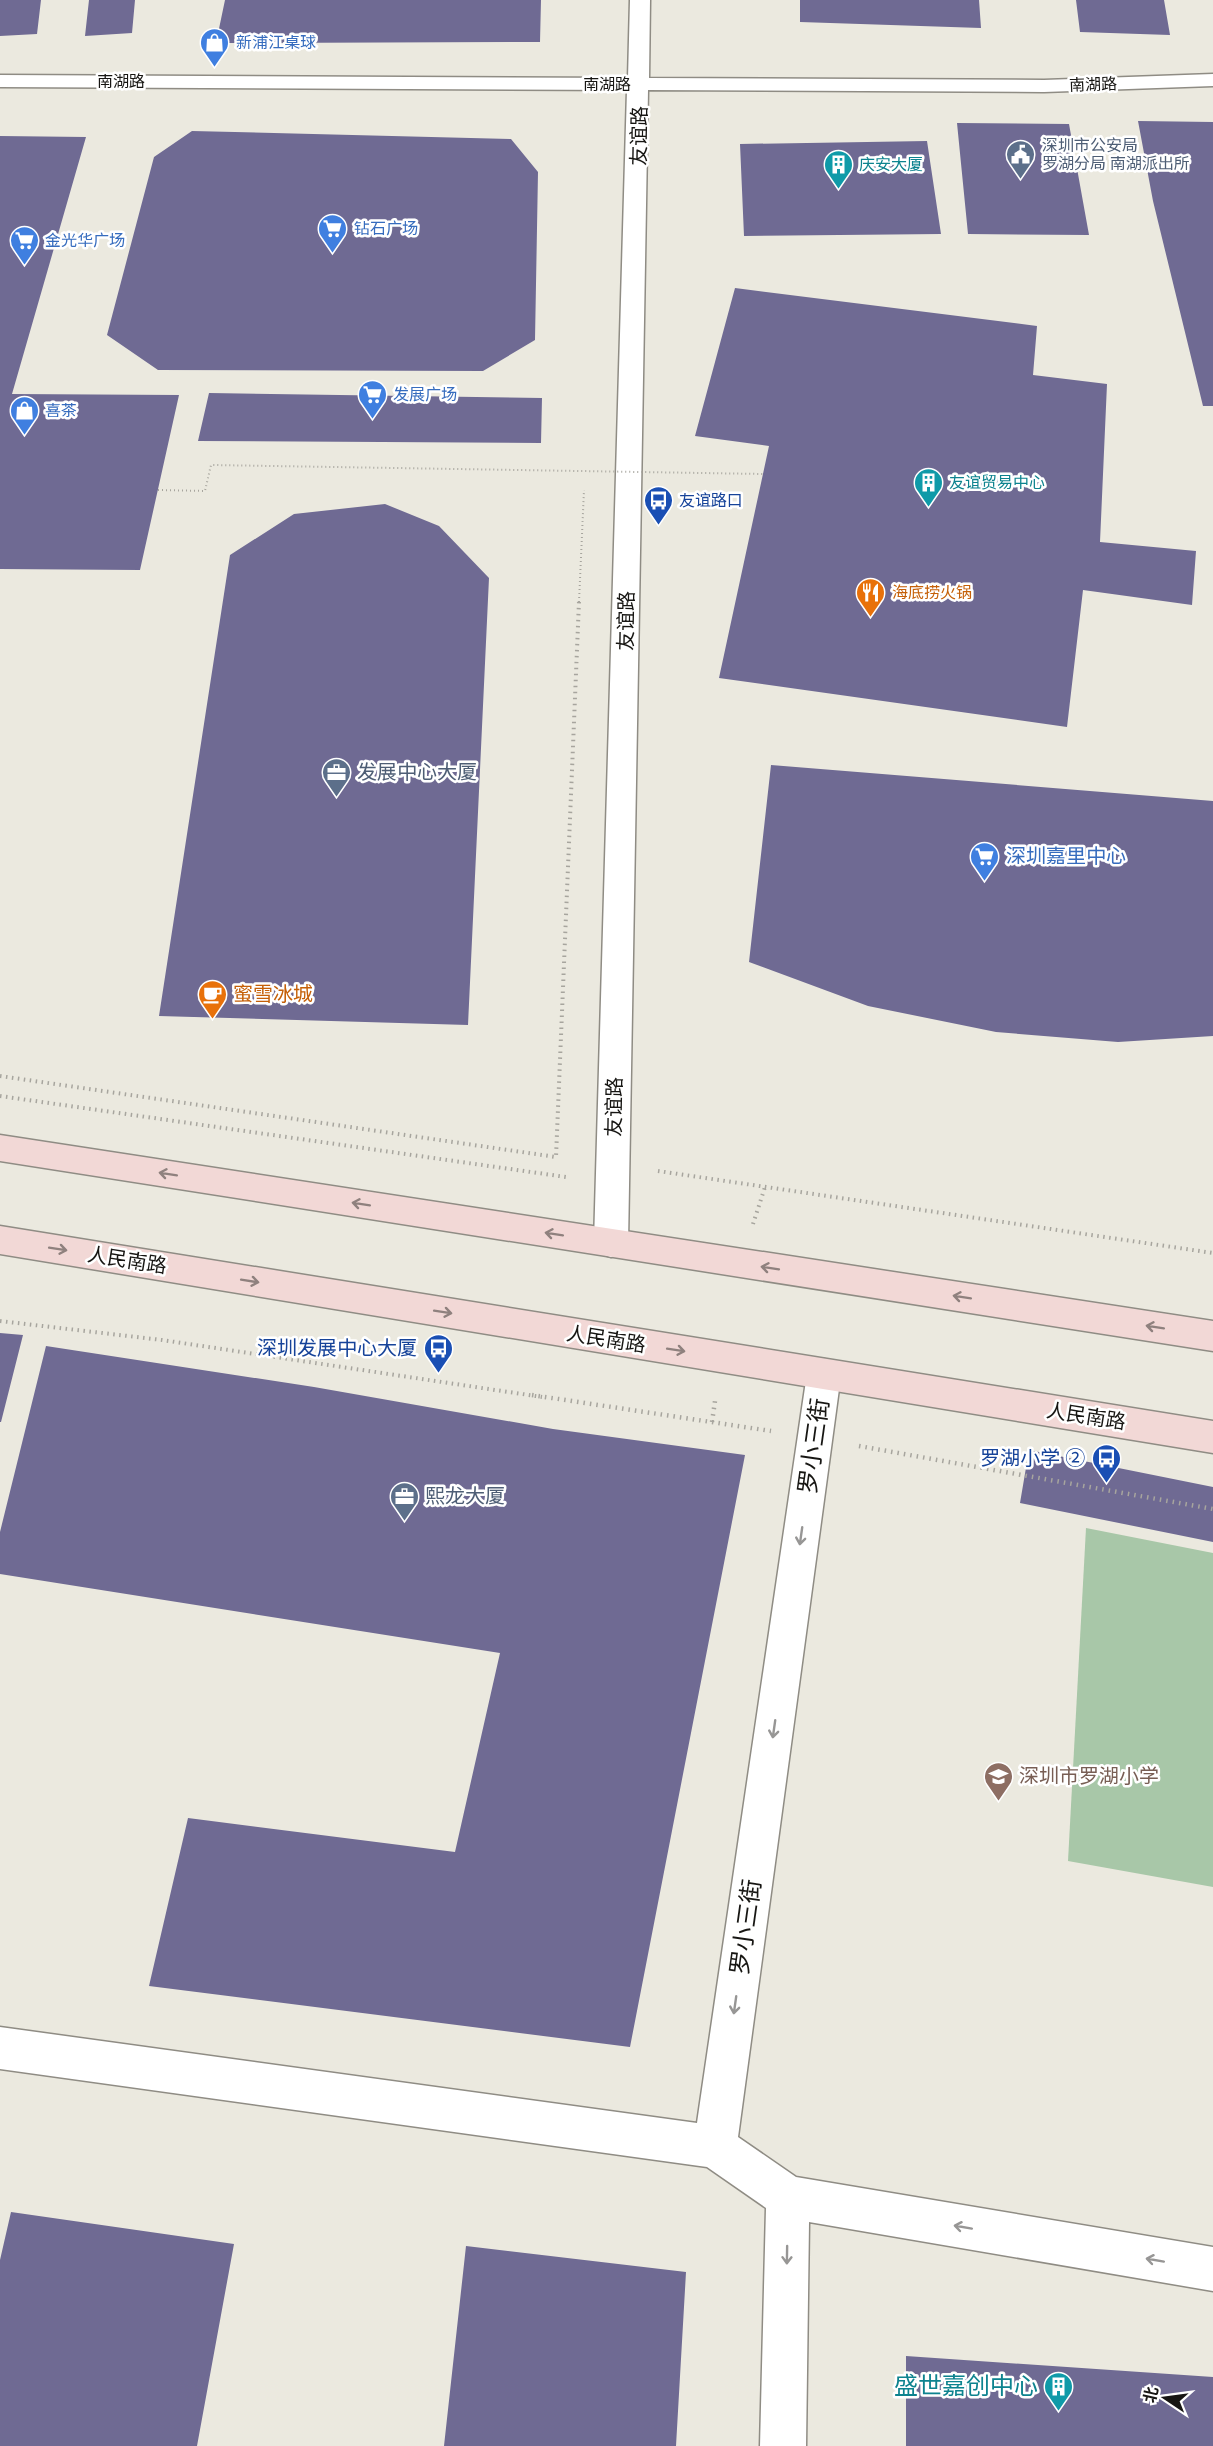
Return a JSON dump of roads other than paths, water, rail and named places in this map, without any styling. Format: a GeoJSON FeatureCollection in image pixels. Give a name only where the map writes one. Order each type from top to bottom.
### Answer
{"type":"FeatureCollection","features":[{"type":"Feature","properties":{"kind":"main road"},"geometry":{"type":"LineString","coordinates":[[0,1148],[1213,1336]]}},
{"type":"Feature","properties":{"kind":"main road","name":"人民南路"},"geometry":{"type":"LineString","coordinates":[[0,1240],[1213,1437]]}},
{"type":"Feature","properties":{"kind":"street","name":"友谊路"},"geometry":{"type":"LineString","coordinates":[[611,1243],[640,84],[640,0]]}},
{"type":"Feature","properties":{"kind":"street","name":"南湖路"},"geometry":{"type":"LineString","coordinates":[[0,81],[1044,86],[1213,80]]}},
{"type":"Feature","properties":{"kind":"street","name":"罗小三街"},"geometry":{"type":"LineString","coordinates":[[715,2147],[824,1374]]}},
{"type":"Feature","properties":{"kind":"street"},"geometry":{"type":"LineString","coordinates":[[0,2048],[715,2147],[788,2197],[1213,2269]]}},
{"type":"Feature","properties":{"kind":"street"},"geometry":{"type":"LineString","coordinates":[[783,2446],[788,2197]]}},
{"type":"Feature","properties":{"kind":"place","name":"新浦江桌球"},"geometry":{"type":"Point","coordinates":[215,68]}},
{"type":"Feature","properties":{"kind":"place","name":"深圳市公安局 罗湖分局 南湖派出所"},"geometry":{"type":"Point","coordinates":[1021,180]}},
{"type":"Feature","properties":{"kind":"place","name":"庆安大厦"},"geometry":{"type":"Point","coordinates":[838,190]}},
{"type":"Feature","properties":{"kind":"place","name":"钻石广场"},"geometry":{"type":"Point","coordinates":[333,254]}},
{"type":"Feature","properties":{"kind":"place","name":"金光华广场"},"geometry":{"type":"Point","coordinates":[24,266]}},
{"type":"Feature","properties":{"kind":"place","name":"发展广场"},"geometry":{"type":"Point","coordinates":[372,420]}},
{"type":"Feature","properties":{"kind":"place","name":"喜茶"},"geometry":{"type":"Point","coordinates":[24,436]}},
{"type":"Feature","properties":{"kind":"place","name":"友谊贸易中心"},"geometry":{"type":"Point","coordinates":[928,508]}},
{"type":"Feature","properties":{"kind":"place","name":"友谊路口"},"geometry":{"type":"Point","coordinates":[658,526]}},
{"type":"Feature","properties":{"kind":"place","name":"海底捞火锅"},"geometry":{"type":"Point","coordinates":[871,618]}},
{"type":"Feature","properties":{"kind":"place","name":"发展中心大厦"},"geometry":{"type":"Point","coordinates":[336,798]}},
{"type":"Feature","properties":{"kind":"place","name":"深圳嘉里中心"},"geometry":{"type":"Point","coordinates":[985,882]}},
{"type":"Feature","properties":{"kind":"place","name":"蜜雪冰城"},"geometry":{"type":"Point","coordinates":[212,1020]}},
{"type":"Feature","properties":{"kind":"place","name":"深圳发展中心大厦"},"geometry":{"type":"Point","coordinates":[438,1374]}},
{"type":"Feature","properties":{"kind":"place","name":"罗湖小学 ②"},"geometry":{"type":"Point","coordinates":[1106,1484]}},
{"type":"Feature","properties":{"kind":"place","name":"熙龙大厦"},"geometry":{"type":"Point","coordinates":[404,1522]}},
{"type":"Feature","properties":{"kind":"place","name":"深圳市罗湖小学"},"geometry":{"type":"Point","coordinates":[998,1802]}},
{"type":"Feature","properties":{"kind":"place","name":"盛世嘉创中心"},"geometry":{"type":"Point","coordinates":[1059,2412]}}]}
